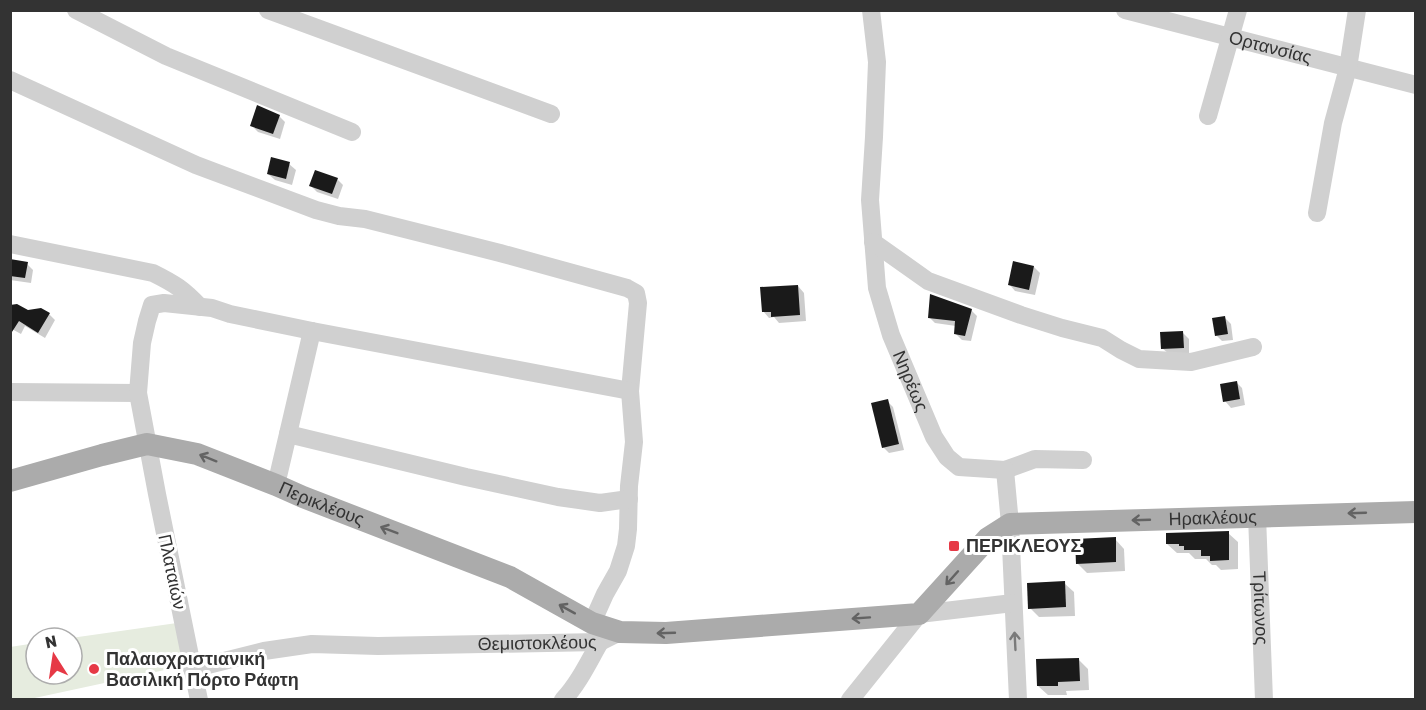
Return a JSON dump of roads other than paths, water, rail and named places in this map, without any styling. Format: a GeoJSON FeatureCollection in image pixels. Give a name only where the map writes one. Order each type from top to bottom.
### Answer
{"type":"FeatureCollection","features":[{"type":"Feature","properties":{"kind":"main road","name":"Περικλέους"},"geometry":{"type":"LineString","coordinates":[[10,481],[102,454],[147,444],[197,453],[303,497],[510,577],[596,632],[620,632]]}},
{"type":"Feature","properties":{"kind":"main road","name":"Ηρακλέους"},"geometry":{"type":"LineString","coordinates":[[1010,524],[1416,512]]}},
{"type":"Feature","properties":{"kind":"main road"},"geometry":{"type":"LineString","coordinates":[[919,614],[988,538],[1010,524]]}},
{"type":"Feature","properties":{"kind":"main road","name":"Θεμιστοκλέους"},"geometry":{"type":"LineString","coordinates":[[620,632],[666,633],[919,614]]}},
{"type":"Feature","properties":{"kind":"street"},"geometry":{"type":"LineString","coordinates":[[76,10],[166,56],[352,132]]}},
{"type":"Feature","properties":{"kind":"street"},"geometry":{"type":"LineString","coordinates":[[268,10],[551,114]]}},
{"type":"Feature","properties":{"kind":"street","name":"Νηρέως"},"geometry":{"type":"LineString","coordinates":[[871,10],[877,62],[870,200],[877,288],[891,335],[934,437],[947,457],[959,468],[1005,470]]}},
{"type":"Feature","properties":{"kind":"street","name":"Ορτανσίας"},"geometry":{"type":"LineString","coordinates":[[1125,10],[1416,85]]}},
{"type":"Feature","properties":{"kind":"street"},"geometry":{"type":"LineString","coordinates":[[1208,116],[1238,10]]}},
{"type":"Feature","properties":{"kind":"street"},"geometry":{"type":"LineString","coordinates":[[1317,213],[1333,123],[1348,68],[1358,10]]}},
{"type":"Feature","properties":{"kind":"street"},"geometry":{"type":"LineString","coordinates":[[10,80],[196,165],[316,210],[365,219],[500,253],[627,288],[636,293],[638,303],[630,391],[634,442],[626,546],[618,571],[604,594],[584,672],[563,699]]}},
{"type":"Feature","properties":{"kind":"street"},"geometry":{"type":"LineString","coordinates":[[873,242],[928,281],[1021,315],[1102,338],[1138,359],[1191,362],[1253,347]]}},
{"type":"Feature","properties":{"kind":"street"},"geometry":{"type":"LineString","coordinates":[[10,244],[153,273],[184,290],[200,307],[312,331],[630,391]]}},
{"type":"Feature","properties":{"kind":"street","name":"Πλαταιών"},"geometry":{"type":"LineString","coordinates":[[199,699],[138,393],[142,343],[152,305],[164,303],[200,307]]}},
{"type":"Feature","properties":{"kind":"street"},"geometry":{"type":"LineString","coordinates":[[276,485],[312,331]]}},
{"type":"Feature","properties":{"kind":"street"},"geometry":{"type":"LineString","coordinates":[[10,392],[138,393]]}},
{"type":"Feature","properties":{"kind":"street"},"geometry":{"type":"LineString","coordinates":[[288,434],[558,497],[600,503],[629,499]]}},
{"type":"Feature","properties":{"kind":"street"},"geometry":{"type":"LineString","coordinates":[[1018,699],[1010,524],[1005,470],[1035,459],[1083,459]]}},
{"type":"Feature","properties":{"kind":"street","name":"Τρίτωνος"},"geometry":{"type":"LineString","coordinates":[[1257,516],[1264,699]]}},
{"type":"Feature","properties":{"kind":"street"},"geometry":{"type":"LineString","coordinates":[[850,699],[919,614],[1013,603]]}},
{"type":"Feature","properties":{"kind":"street","name":"Θεμιστοκλέους"},"geometry":{"type":"LineString","coordinates":[[192,669],[264,651],[312,644],[378,646],[596,632]]}},
{"type":"Feature","properties":{"kind":"place","name":"ΠΕΡΙΚΛΕΟΥΣ"},"geometry":{"type":"Point","coordinates":[954,546]}},
{"type":"Feature","properties":{"kind":"place","name":"Παλαιοχριστιανική Βασιλική Πόρτο Ράφτη"},"geometry":{"type":"Point","coordinates":[94,669]}}]}
